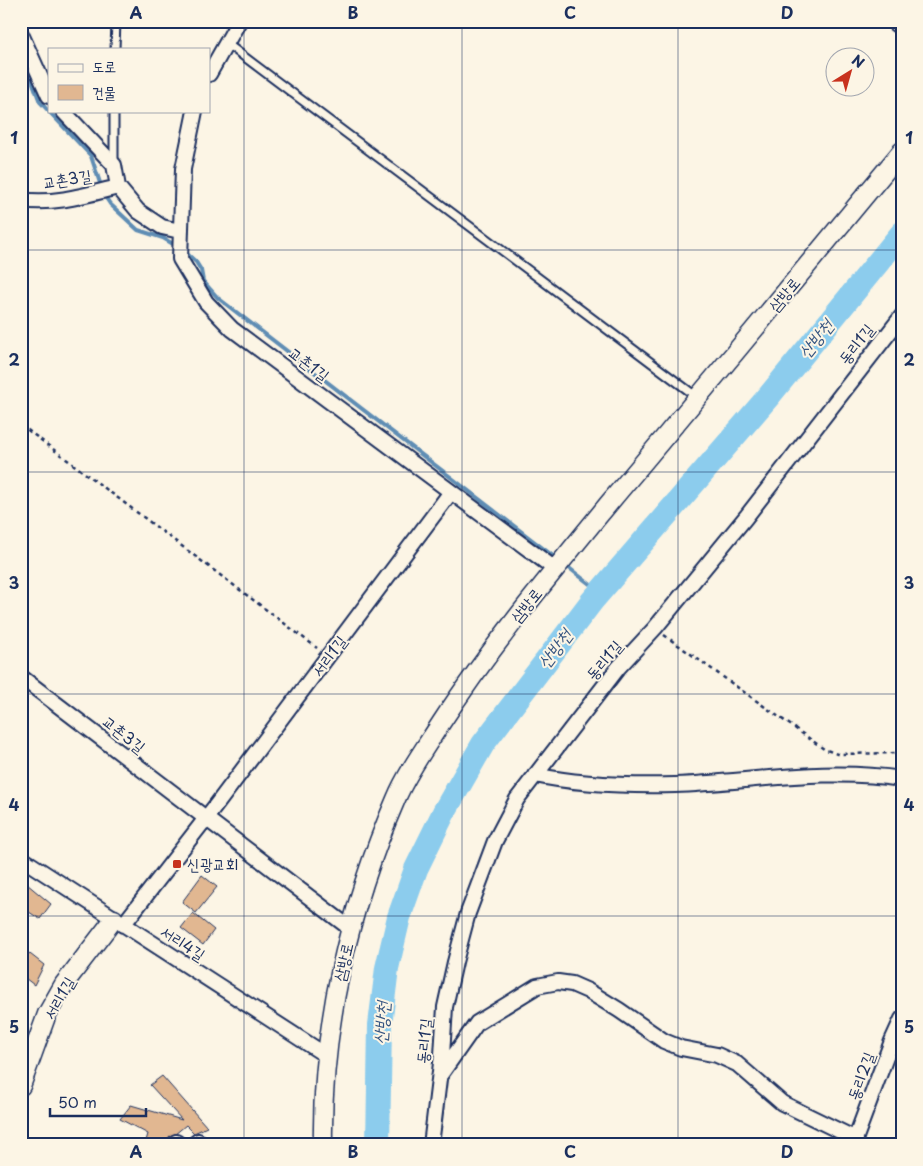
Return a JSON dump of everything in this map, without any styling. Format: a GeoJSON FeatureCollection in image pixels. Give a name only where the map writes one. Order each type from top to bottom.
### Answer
{"type":"FeatureCollection","features":[{"type":"Feature","properties":{"kind":"street"},"geometry":{"type":"LineString","coordinates":[[210,72],[239,21]]}},
{"type":"Feature","properties":{"kind":"street"},"geometry":{"type":"LineString","coordinates":[[21,34],[25,52],[48,94]]}},
{"type":"Feature","properties":{"kind":"street"},"geometry":{"type":"LineString","coordinates":[[64,112],[114,165],[114,188],[138,211],[162,227],[180,235]]}},
{"type":"Feature","properties":{"kind":"street","name":"교촌1길"},"geometry":{"type":"LineString","coordinates":[[196,112],[183,169],[180,258],[206,302],[232,330],[451,492],[559,564]]}},
{"type":"Feature","properties":{"kind":"street","name":"삼방로"},"geometry":{"type":"LineString","coordinates":[[323,1145],[322,1113],[335,997],[351,929],[373,856],[397,797],[457,699],[502,634],[902,151]]}},
{"type":"Feature","properties":{"kind":"street","name":"교촌3길"},"geometry":{"type":"LineString","coordinates":[[21,200],[54,201],[114,188]]}},
{"type":"Feature","properties":{"kind":"street","name":"동리1길"},"geometry":{"type":"LineString","coordinates":[[431,1145],[442,1055],[445,1007],[468,913],[495,841],[517,800],[534,775],[618,668],[655,628],[746,517],[902,316]]}},
{"type":"Feature","properties":{"kind":"street","name":"서리1길"},"geometry":{"type":"LineString","coordinates":[[21,1086],[25,1062],[47,1014],[64,984],[206,819],[451,492]]}},
{"type":"Feature","properties":{"kind":"street","name":"교촌3길"},"geometry":{"type":"LineString","coordinates":[[21,677],[206,819]]}},
{"type":"Feature","properties":{"kind":"street"},"geometry":{"type":"LineString","coordinates":[[534,775],[562,781],[674,785],[796,775],[868,774],[902,779]]}},
{"type":"Feature","properties":{"kind":"street"},"geometry":{"type":"LineString","coordinates":[[206,819],[351,929]]}},
{"type":"Feature","properties":{"kind":"street","name":"서리4길"},"geometry":{"type":"LineString","coordinates":[[21,858],[327,1056]]}},
{"type":"Feature","properties":{"kind":"street","name":"동리1길"},"geometry":{"type":"LineString","coordinates":[[438,1078],[477,1023],[537,986],[558,982],[588,991],[664,1041],[681,1048],[717,1056],[737,1064],[782,1102],[855,1142]]}},
{"type":"Feature","properties":{"kind":"street","name":"동리2길"},"geometry":{"type":"LineString","coordinates":[[855,1142],[902,1019]]}},
{"type":"Feature","properties":{"kind":"lane"},"geometry":{"type":"LineString","coordinates":[[115,48],[116,21]]}},
{"type":"Feature","properties":{"kind":"lane"},"geometry":{"type":"LineString","coordinates":[[886,21],[902,33]]}},
{"type":"Feature","properties":{"kind":"lane"},"geometry":{"type":"LineString","coordinates":[[225,43],[698,397]]}},
{"type":"Feature","properties":{"kind":"lane"},"geometry":{"type":"LineString","coordinates":[[114,112],[114,165]]}},
{"type":"Feature","properties":{"kind":"path"},"geometry":{"type":"LineString","coordinates":[[21,426],[328,657]]}},
{"type":"Feature","properties":{"kind":"path"},"geometry":{"type":"LineString","coordinates":[[655,628],[824,749],[836,754],[902,753]]}},
{"type":"Feature","properties":{"kind":"building"},"geometry":{"type":"Polygon","coordinates":[[[202,875],[217,887],[196,913],[182,902],[202,875]]]}},
{"type":"Feature","properties":{"kind":"building"},"geometry":{"type":"Polygon","coordinates":[[[21,879],[51,904],[40,919],[21,907],[21,879]]]}},
{"type":"Feature","properties":{"kind":"building"},"geometry":{"type":"Polygon","coordinates":[[[193,913],[214,930],[203,945],[181,928],[193,913]]]}},
{"type":"Feature","properties":{"kind":"building"},"geometry":{"type":"Polygon","coordinates":[[[21,947],[44,965],[34,985],[21,975],[21,947]]]}},
{"type":"Feature","properties":{"kind":"building"},"geometry":{"type":"Polygon","coordinates":[[[162,1076],[207,1127],[194,1133],[186,1125],[162,1145],[153,1145],[146,1141],[148,1134],[120,1119],[131,1105],[182,1120],[150,1085],[162,1076]]]}},
{"type":"Feature","properties":{"kind":"waterway"},"geometry":{"type":"LineString","coordinates":[[21,51],[40,102],[48,110]]}},
{"type":"Feature","properties":{"kind":"waterway"},"geometry":{"type":"LineString","coordinates":[[49,112],[91,156],[104,195],[110,204],[138,230],[163,238],[178,247]]}},
{"type":"Feature","properties":{"kind":"waterway","name":"산방천"},"geometry":{"type":"LineString","coordinates":[[378,1145],[380,1025],[387,968],[399,917],[416,869],[444,812],[483,744],[592,601],[769,396],[902,233]]}},
{"type":"Feature","properties":{"kind":"waterway"},"geometry":{"type":"LineString","coordinates":[[184,251],[196,262],[201,270],[203,281],[218,298],[557,559]]}},
{"type":"Feature","properties":{"kind":"waterway"},"geometry":{"type":"LineString","coordinates":[[564,564],[600,592]]}},
{"type":"Feature","properties":{"kind":"place","name":"신광교회"},"geometry":{"type":"Point","coordinates":[177,864]}}]}
